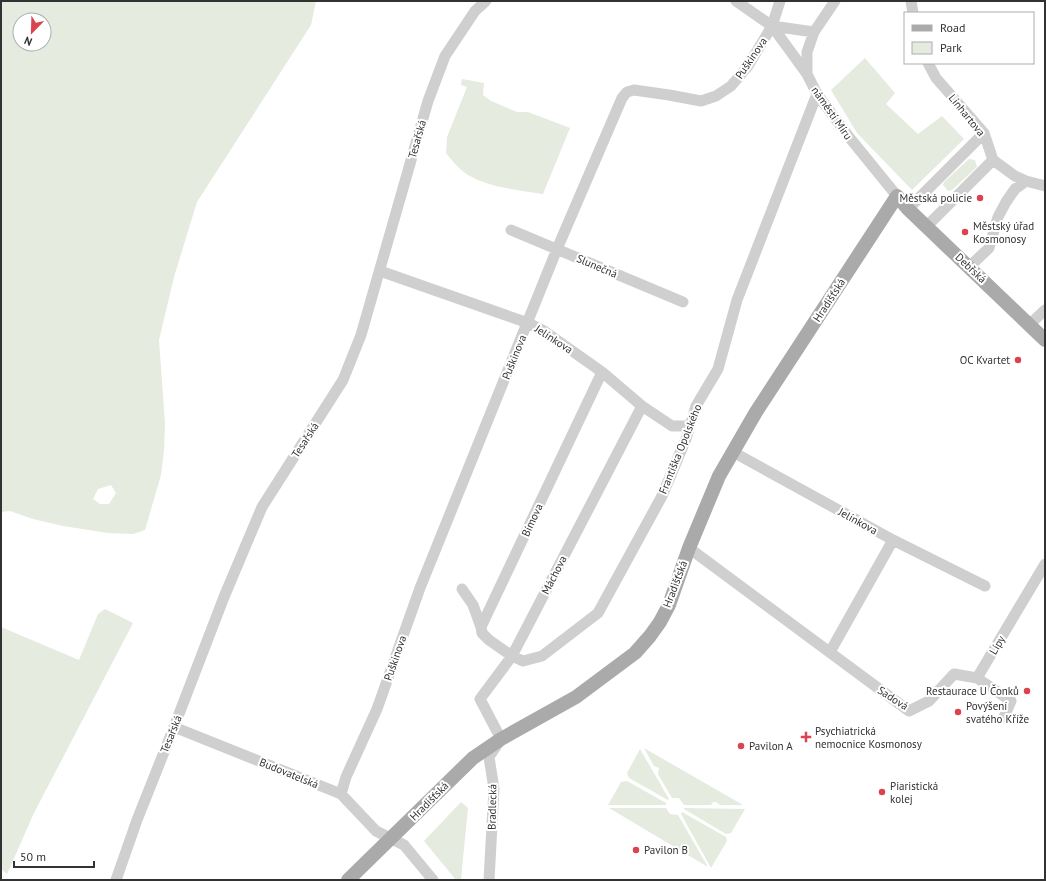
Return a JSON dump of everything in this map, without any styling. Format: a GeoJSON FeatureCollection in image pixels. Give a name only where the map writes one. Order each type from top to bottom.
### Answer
{"type":"FeatureCollection","features":[{"type":"Feature","properties":{"kind":"main road","name":"Debřská"},"geometry":{"type":"LineString","coordinates":[[897,196],[908,209],[1045,340]]}},
{"type":"Feature","properties":{"kind":"main road","name":"Hradišťská"},"geometry":{"type":"LineString","coordinates":[[348,880],[473,758],[502,738],[576,697],[635,653],[660,622],[669,605],[689,548],[720,476],[733,452],[756,412],[897,196]]}},
{"type":"Feature","properties":{"kind":"street","name":"Tesařská"},"geometry":{"type":"LineString","coordinates":[[117,880],[137,820],[224,597],[262,507],[343,380],[361,335],[428,101],[445,56],[475,11],[486,1]]}},
{"type":"Feature","properties":{"kind":"street"},"geometry":{"type":"LineString","coordinates":[[736,1],[772,26],[814,32]]}},
{"type":"Feature","properties":{"kind":"street"},"geometry":{"type":"LineString","coordinates":[[772,26],[780,1]]}},
{"type":"Feature","properties":{"kind":"street"},"geometry":{"type":"LineString","coordinates":[[807,74],[808,52],[814,32],[835,1]]}},
{"type":"Feature","properties":{"kind":"street"},"geometry":{"type":"LineString","coordinates":[[911,1],[913,12]]}},
{"type":"Feature","properties":{"kind":"street","name":"náměstí Míru"},"geometry":{"type":"LineString","coordinates":[[772,26],[807,74],[817,94],[849,137],[897,196]]}},
{"type":"Feature","properties":{"kind":"street","name":"Puškinova"},"geometry":{"type":"LineString","coordinates":[[341,794],[346,777],[377,709],[420,588],[557,249],[626,92],[634,90],[701,101],[716,96],[731,86],[748,66],[772,26]]}},
{"type":"Feature","properties":{"kind":"street","name":"Linhartova"},"geometry":{"type":"LineString","coordinates":[[929,64],[936,78],[984,133],[993,160]]}},
{"type":"Feature","properties":{"kind":"street","name":"Františka Opolského"},"geometry":{"type":"LineString","coordinates":[[512,656],[523,661],[542,656],[598,613],[662,496],[686,439],[696,406],[718,369],[738,300],[817,94]]}},
{"type":"Feature","properties":{"kind":"street"},"geometry":{"type":"LineString","coordinates":[[908,209],[984,133]]}},
{"type":"Feature","properties":{"kind":"street"},"geometry":{"type":"LineString","coordinates":[[927,226],[993,160],[1026,182],[1045,186]]}},
{"type":"Feature","properties":{"kind":"street"},"geometry":{"type":"LineString","coordinates":[[969,267],[989,248],[998,217],[1006,202],[1016,189],[1026,182]]}},
{"type":"Feature","properties":{"kind":"street","name":"Slunečná"},"geometry":{"type":"LineString","coordinates":[[511,230],[682,302]]}},
{"type":"Feature","properties":{"kind":"street","name":"Jelínkova"},"geometry":{"type":"LineString","coordinates":[[380,271],[528,323],[544,331],[602,372],[642,406],[672,426],[690,426]]}},
{"type":"Feature","properties":{"kind":"street"},"geometry":{"type":"LineString","coordinates":[[1029,325],[1045,310]]}},
{"type":"Feature","properties":{"kind":"street","name":"Bímova"},"geometry":{"type":"LineString","coordinates":[[481,627],[602,372]]}},
{"type":"Feature","properties":{"kind":"street","name":"Máchova"},"geometry":{"type":"LineString","coordinates":[[502,738],[480,698],[512,656],[642,406]]}},
{"type":"Feature","properties":{"kind":"street","name":"Jelínkova"},"geometry":{"type":"LineString","coordinates":[[733,452],[893,540],[985,586]]}},
{"type":"Feature","properties":{"kind":"street"},"geometry":{"type":"LineString","coordinates":[[830,652],[893,540]]}},
{"type":"Feature","properties":{"kind":"street","name":"Sadová"},"geometry":{"type":"LineString","coordinates":[[689,548],[909,711],[929,701],[954,674],[978,678]]}},
{"type":"Feature","properties":{"kind":"street","name":"Lípy"},"geometry":{"type":"LineString","coordinates":[[978,678],[1045,564]]}},
{"type":"Feature","properties":{"kind":"street"},"geometry":{"type":"LineString","coordinates":[[462,590],[472,605],[481,627],[482,634],[512,656]]}},
{"type":"Feature","properties":{"kind":"street"},"geometry":{"type":"LineString","coordinates":[[978,678],[1011,701],[1004,717]]}},
{"type":"Feature","properties":{"kind":"street","name":"Budovatelská"},"geometry":{"type":"LineString","coordinates":[[174,727],[341,794],[376,831],[391,838]]}},
{"type":"Feature","properties":{"kind":"street","name":"Bradlecká"},"geometry":{"type":"LineString","coordinates":[[489,880],[494,789],[489,757],[502,738]]}},
{"type":"Feature","properties":{"kind":"street"},"geometry":{"type":"LineString","coordinates":[[391,838],[404,844],[433,880]]}},
{"type":"Feature","properties":{"kind":"green space"},"geometry":{"type":"Polygon","coordinates":[[[1,1],[316,1],[311,25],[197,202],[174,277],[159,340],[165,424],[164,450],[161,475],[145,530],[133,534],[108,533],[63,526],[33,519],[10,511],[1,512],[1,1]],[[111,485],[98,489],[93,499],[100,504],[109,504],[116,493],[111,485]]]}},
{"type":"Feature","properties":{"kind":"green space"},"geometry":{"type":"Polygon","coordinates":[[[865,58],[895,93],[886,104],[918,134],[942,116],[964,139],[912,190],[857,133],[831,90],[865,58]]]}},
{"type":"Feature","properties":{"kind":"green space"},"geometry":{"type":"Polygon","coordinates":[[[462,79],[484,83],[483,95],[491,101],[517,112],[528,112],[570,128],[543,194],[505,188],[486,183],[468,175],[453,162],[446,153],[447,137],[467,87],[461,85],[462,79]]]}},
{"type":"Feature","properties":{"kind":"green space"},"geometry":{"type":"Polygon","coordinates":[[[969,159],[975,160],[977,167],[952,190],[948,191],[943,185],[944,182],[969,159]]]}},
{"type":"Feature","properties":{"kind":"green space"},"geometry":{"type":"Polygon","coordinates":[[[105,609],[133,623],[34,813],[7,874],[1,869],[1,627],[79,660],[98,614],[105,609]]]}},
{"type":"Feature","properties":{"kind":"green space"},"geometry":{"type":"Polygon","coordinates":[[[644,748],[743,805],[720,805],[713,802],[711,805],[684,805],[679,798],[672,798],[658,774],[659,768],[654,766],[644,748]]]}},
{"type":"Feature","properties":{"kind":"green space"},"geometry":{"type":"Polygon","coordinates":[[[640,749],[669,799],[668,800],[629,778],[627,773],[640,749]]]}},
{"type":"Feature","properties":{"kind":"green space"},"geometry":{"type":"Polygon","coordinates":[[[627,781],[666,803],[666,805],[608,805],[621,782],[627,781]]]}},
{"type":"Feature","properties":{"kind":"green space"},"geometry":{"type":"Polygon","coordinates":[[[461,802],[468,808],[461,879],[456,880],[424,841],[461,802]]]}},
{"type":"Feature","properties":{"kind":"green space"},"geometry":{"type":"Polygon","coordinates":[[[609,808],[666,808],[670,814],[678,815],[708,867],[609,808]]]}},
{"type":"Feature","properties":{"kind":"green space"},"geometry":{"type":"Polygon","coordinates":[[[684,808],[745,809],[731,833],[726,834],[684,808]]]}},
{"type":"Feature","properties":{"kind":"green space"},"geometry":{"type":"Polygon","coordinates":[[[682,812],[726,837],[727,841],[711,868],[681,814],[682,812]]]}},
{"type":"Feature","properties":{"kind":"place","name":"Městská policie"},"geometry":{"type":"Point","coordinates":[980,198]}},
{"type":"Feature","properties":{"kind":"place","name":"Městský úřad Kosmonosy"},"geometry":{"type":"Point","coordinates":[965,232]}},
{"type":"Feature","properties":{"kind":"place","name":"OC Kvartet"},"geometry":{"type":"Point","coordinates":[1018,360]}},
{"type":"Feature","properties":{"kind":"place","name":"Restaurace U Čonků"},"geometry":{"type":"Point","coordinates":[1027,691]}},
{"type":"Feature","properties":{"kind":"place","name":"Povýšení svatého Kříže"},"geometry":{"type":"Point","coordinates":[958,712]}},
{"type":"Feature","properties":{"kind":"place","name":"Psychiatrická nemocnice Kosmonosy"},"geometry":{"type":"Point","coordinates":[806,737]}},
{"type":"Feature","properties":{"kind":"place","name":"Pavilon A"},"geometry":{"type":"Point","coordinates":[741,746]}},
{"type":"Feature","properties":{"kind":"place","name":"Piaristická kolej"},"geometry":{"type":"Point","coordinates":[882,792]}},
{"type":"Feature","properties":{"kind":"place","name":"Pavilon B"},"geometry":{"type":"Point","coordinates":[636,850]}}]}
